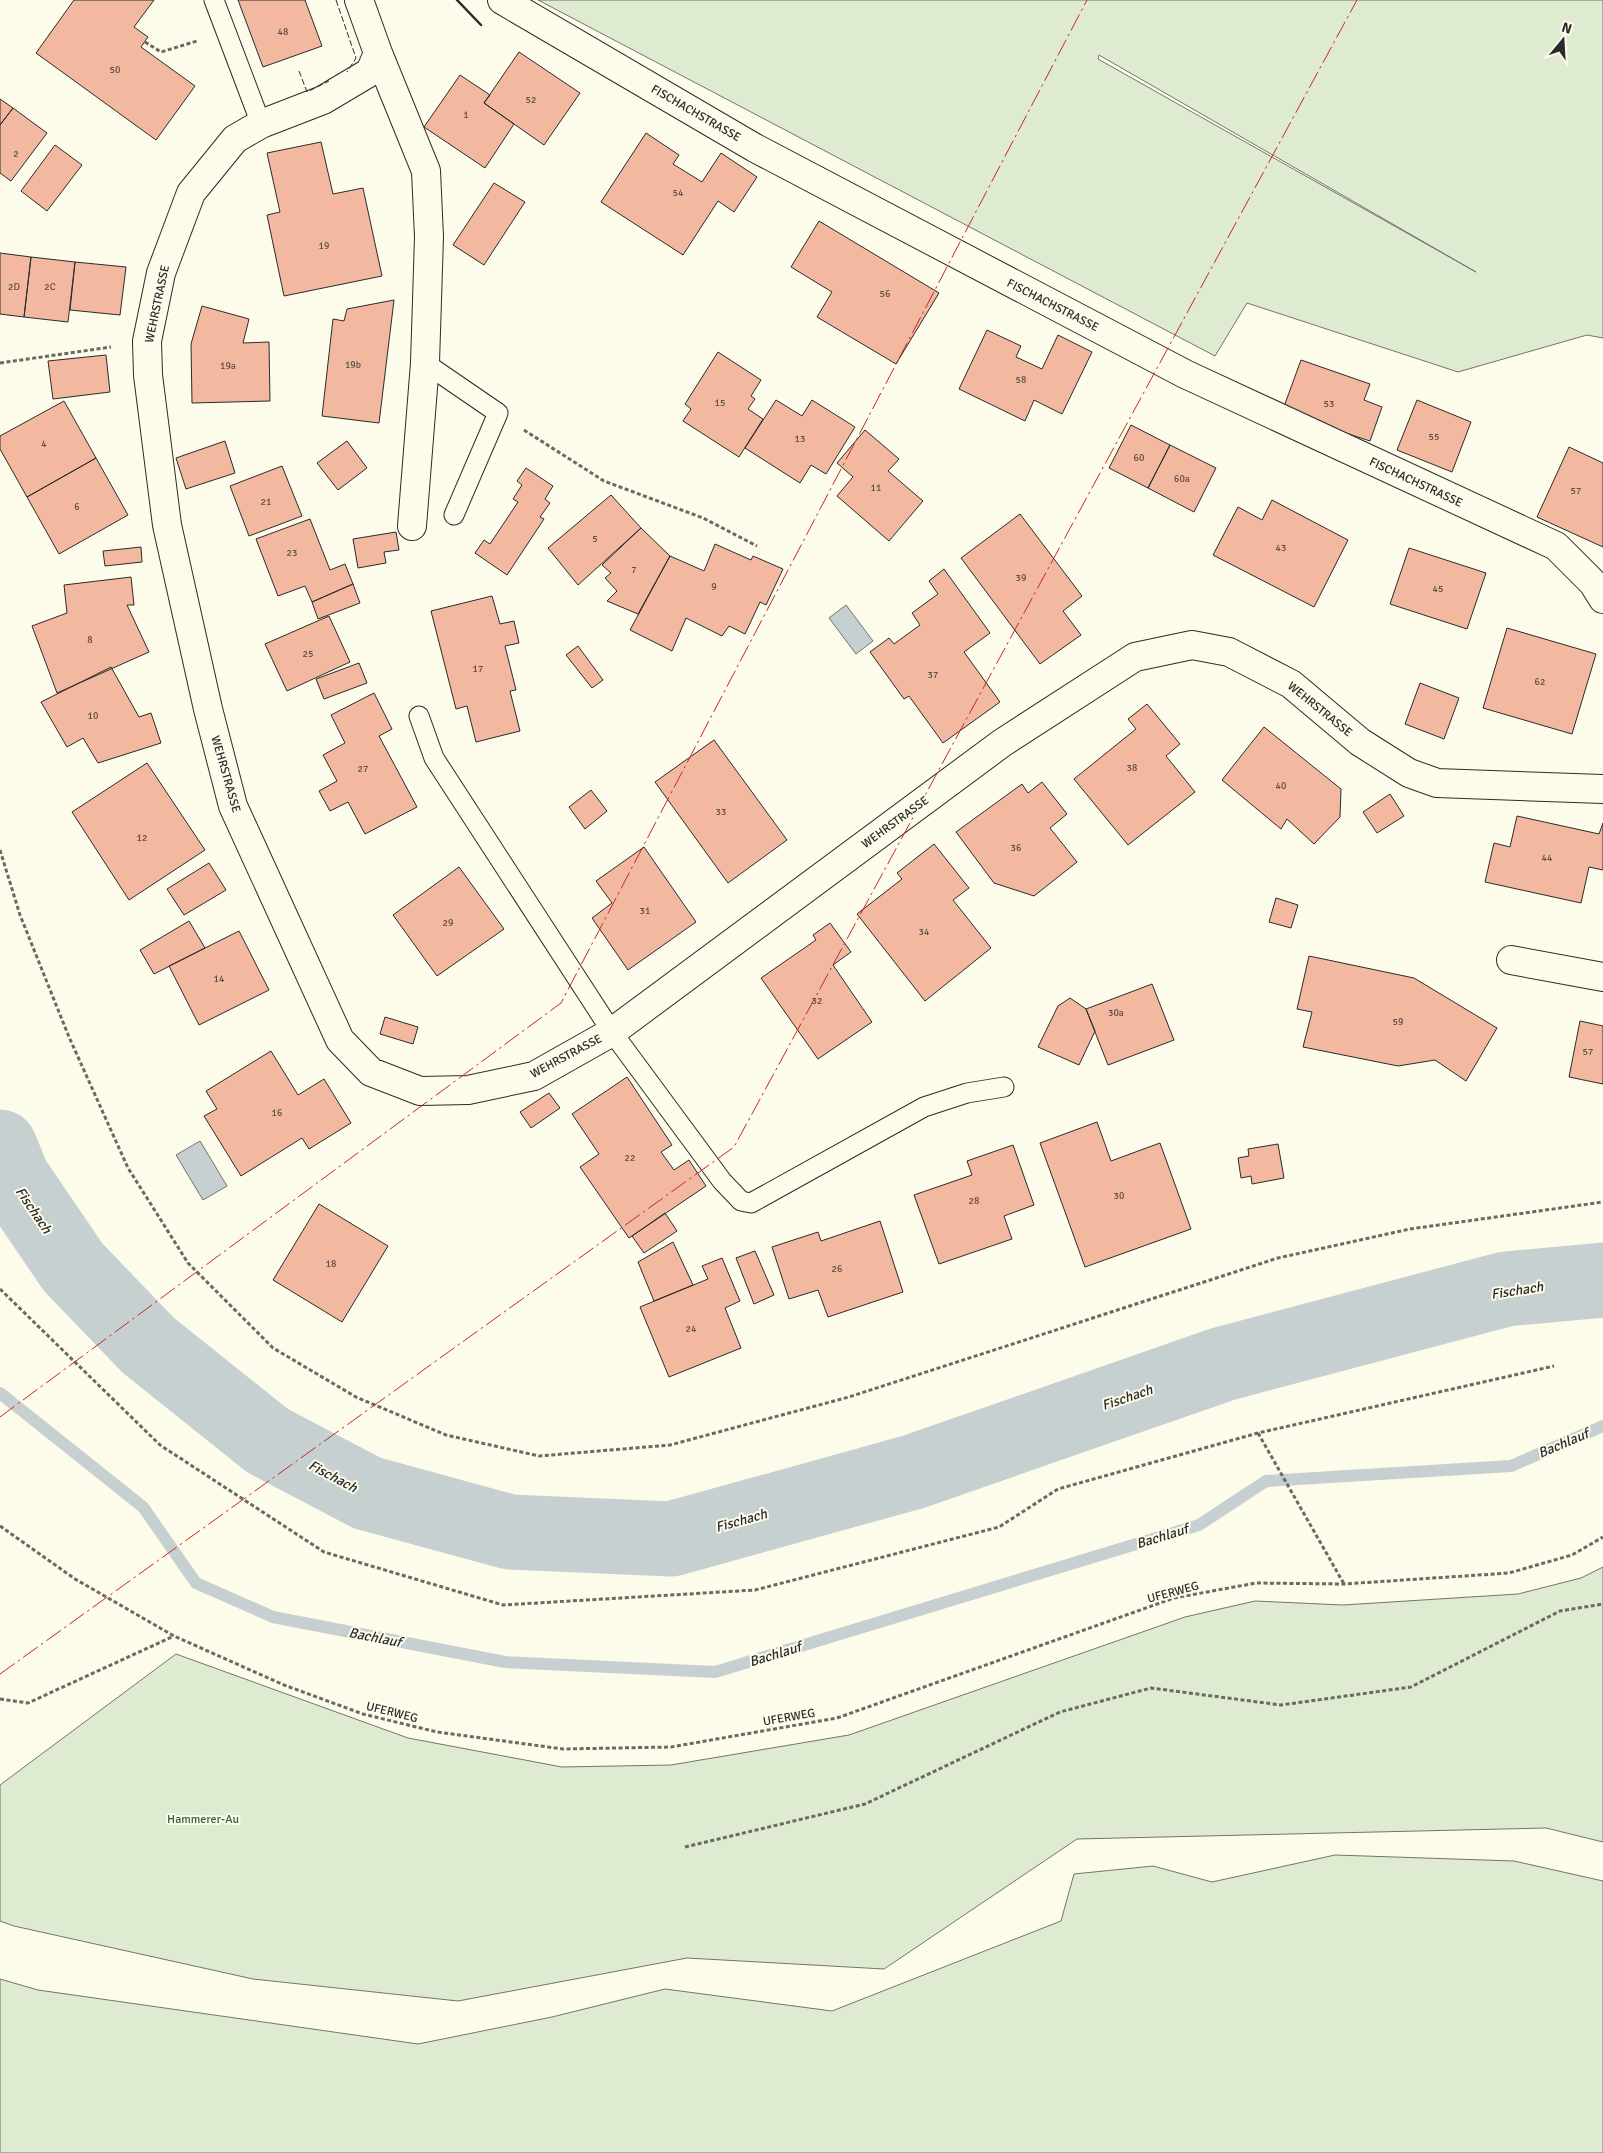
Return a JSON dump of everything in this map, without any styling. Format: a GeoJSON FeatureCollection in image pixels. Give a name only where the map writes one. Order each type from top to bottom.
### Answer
{"type":"FeatureCollection","features":[{"type":"Feature","properties":{"kind":"street"},"geometry":{"type":"LineString","coordinates":[[359,0],[378,53],[426,171],[429,237],[425,362],[412,526]]}},
{"type":"Feature","properties":{"kind":"street","name":"FISCHACHSTRASSE"},"geometry":{"type":"LineString","coordinates":[[502,0],[755,148],[1168,365],[1218,390],[1556,546],[1593,583],[1603,599]]}},
{"type":"Feature","properties":{"kind":"street","name":"WEHRSTRASSE"},"geometry":{"type":"LineString","coordinates":[[378,53],[370,72],[323,100],[261,124],[235,139],[191,193],[161,273],[147,342],[148,375],[167,526],[208,709],[234,806],[340,1040],[371,1072],[420,1091],[468,1090],[534,1076],[612,1032],[1002,744],[1135,657],[1192,645],[1229,652],[1292,684],[1360,742],[1409,773],[1438,783],[1603,789]]}},
{"type":"Feature","properties":{"kind":"street"},"geometry":{"type":"LineString","coordinates":[[1511,960],[1603,977]]}},
{"type":"Feature","properties":{"kind":"lane"},"geometry":{"type":"LineString","coordinates":[[214,0],[224,31],[261,124]]}},
{"type":"Feature","properties":{"kind":"lane"},"geometry":{"type":"LineString","coordinates":[[425,362],[498,413],[454,515]]}},
{"type":"Feature","properties":{"kind":"lane"},"geometry":{"type":"LineString","coordinates":[[418,716],[434,758],[612,1032],[722,1181],[741,1201],[751,1202],[924,1107],[967,1093],[1004,1087]]}},
{"type":"Feature","properties":{"kind":"path"},"geometry":{"type":"LineString","coordinates":[[145,42],[161,52],[224,31]]}},
{"type":"Feature","properties":{"kind":"path"},"geometry":{"type":"LineString","coordinates":[[0,363],[147,342]]}},
{"type":"Feature","properties":{"kind":"path"},"geometry":{"type":"LineString","coordinates":[[498,413],[604,481],[703,518],[757,546]]}},
{"type":"Feature","properties":{"kind":"path"},"geometry":{"type":"LineString","coordinates":[[0,850],[23,924],[69,1037],[124,1159],[188,1263],[273,1348],[356,1396],[446,1435],[539,1456],[679,1442],[849,1396],[1278,1258],[1410,1229],[1603,1202]]}},
{"type":"Feature","properties":{"kind":"path"},"geometry":{"type":"LineString","coordinates":[[0,1290],[160,1445],[324,1552],[504,1605],[755,1590],[999,1527],[1058,1489],[1258,1433],[1554,1366]]}},
{"type":"Feature","properties":{"kind":"path"},"geometry":{"type":"LineString","coordinates":[[1258,1433],[1344,1584]]}},
{"type":"Feature","properties":{"kind":"path","name":"UFERWEG"},"geometry":{"type":"LineString","coordinates":[[0,1526],[75,1578],[174,1636],[284,1685],[363,1714],[436,1732],[563,1749],[671,1747],[837,1718],[1174,1598],[1256,1583],[1344,1584],[1509,1573],[1572,1555],[1603,1537]]}},
{"type":"Feature","properties":{"kind":"path"},"geometry":{"type":"LineString","coordinates":[[685,1847],[865,1804],[1060,1712],[1142,1690],[1151,1688],[1281,1705],[1411,1687],[1560,1612],[1603,1604]]}},
{"type":"Feature","properties":{"kind":"path"},"geometry":{"type":"LineString","coordinates":[[0,1699],[28,1704],[174,1636]]}},
{"type":"Feature","properties":{"kind":"green space"},"geometry":{"type":"Polygon","coordinates":[[[538,0],[1603,0],[1603,338],[1587,335],[1458,372],[1247,303],[1215,356],[538,0]],[[1099,55],[1098,59],[1476,272],[1099,55]]]}},
{"type":"Feature","properties":{"kind":"green space","name":"Hammerer-Au"},"geometry":{"type":"Polygon","coordinates":[[[1603,1567],[1603,1842],[1546,1828],[1077,1839],[884,1969],[687,1958],[458,2001],[253,1979],[14,1926],[0,1921],[0,1785],[176,1654],[408,1738],[562,1767],[671,1765],[849,1735],[1185,1617],[1255,1601],[1343,1605],[1518,1594],[1581,1578],[1603,1567]]]}},
{"type":"Feature","properties":{"kind":"green space"},"geometry":{"type":"Polygon","coordinates":[[[1335,1855],[1514,1861],[1603,1881],[1603,2153],[0,2153],[0,1979],[38,1990],[418,2044],[552,2017],[665,1989],[832,2011],[1061,1921],[1074,1874],[1153,1866],[1212,1882],[1335,1855]]]}},
{"type":"Feature","properties":{"kind":"shaded area"},"geometry":{"type":"Polygon","coordinates":[[[846,605],[873,641],[856,654],[829,618],[846,605]]]}},
{"type":"Feature","properties":{"kind":"shaded area"},"geometry":{"type":"Polygon","coordinates":[[[200,1141],[227,1186],[203,1200],[176,1155],[200,1141]]]}},
{"type":"Feature","properties":{"kind":"building"},"geometry":{"type":"Polygon","coordinates":[[[74,0],[154,0],[134,27],[148,37],[141,47],[195,86],[156,140],[36,53],[74,0]]]}},
{"type":"Feature","properties":{"kind":"building"},"geometry":{"type":"Polygon","coordinates":[[[238,0],[305,0],[322,46],[263,67],[238,0]]]}},
{"type":"Feature","properties":{"kind":"building"},"geometry":{"type":"Polygon","coordinates":[[[519,52],[580,93],[544,145],[484,103],[519,52]]]}},
{"type":"Feature","properties":{"kind":"building"},"geometry":{"type":"Polygon","coordinates":[[[460,75],[490,95],[484,103],[514,124],[485,168],[424,127],[460,75]]]}},
{"type":"Feature","properties":{"kind":"building"},"geometry":{"type":"Polygon","coordinates":[[[0,99],[13,108],[0,125],[0,99]]]}},
{"type":"Feature","properties":{"kind":"building"},"geometry":{"type":"Polygon","coordinates":[[[13,108],[47,133],[11,181],[0,173],[0,125],[13,108]]]}},
{"type":"Feature","properties":{"kind":"building"},"geometry":{"type":"Polygon","coordinates":[[[646,133],[679,155],[673,164],[702,182],[721,153],[757,177],[734,212],[718,201],[683,255],[601,202],[646,133]]]}},
{"type":"Feature","properties":{"kind":"building"},"geometry":{"type":"Polygon","coordinates":[[[321,142],[333,194],[363,188],[382,276],[284,296],[267,215],[280,212],[267,153],[321,142]]]}},
{"type":"Feature","properties":{"kind":"building"},"geometry":{"type":"Polygon","coordinates":[[[55,145],[82,165],[47,211],[21,191],[55,145]]]}},
{"type":"Feature","properties":{"kind":"building"},"geometry":{"type":"Polygon","coordinates":[[[494,183],[525,202],[484,265],[453,245],[494,183]]]}},
{"type":"Feature","properties":{"kind":"building"},"geometry":{"type":"Polygon","coordinates":[[[819,221],[939,293],[896,364],[817,317],[832,292],[791,267],[819,221]]]}},
{"type":"Feature","properties":{"kind":"building"},"geometry":{"type":"Polygon","coordinates":[[[0,253],[31,257],[24,317],[0,314],[0,253]]]}},
{"type":"Feature","properties":{"kind":"building"},"geometry":{"type":"Polygon","coordinates":[[[31,257],[75,262],[68,322],[24,317],[31,257]]]}},
{"type":"Feature","properties":{"kind":"building"},"geometry":{"type":"Polygon","coordinates":[[[75,262],[126,267],[120,315],[70,310],[75,262]]]}},
{"type":"Feature","properties":{"kind":"building"},"geometry":{"type":"Polygon","coordinates":[[[394,300],[379,423],[322,416],[333,319],[344,321],[347,309],[394,300]]]}},
{"type":"Feature","properties":{"kind":"building"},"geometry":{"type":"Polygon","coordinates":[[[202,306],[249,319],[243,343],[269,342],[270,401],[192,403],[191,344],[202,306]]]}},
{"type":"Feature","properties":{"kind":"building"},"geometry":{"type":"Polygon","coordinates":[[[987,330],[1021,346],[1016,357],[1042,369],[1058,335],[1092,352],[1062,414],[1034,400],[1025,421],[959,389],[987,330]]]}},
{"type":"Feature","properties":{"kind":"building"},"geometry":{"type":"Polygon","coordinates":[[[718,352],[761,380],[751,396],[755,399],[748,409],[763,419],[739,457],[683,421],[691,409],[685,404],[718,352]]]}},
{"type":"Feature","properties":{"kind":"building"},"geometry":{"type":"Polygon","coordinates":[[[106,355],[110,392],[53,399],[48,361],[106,355]]]}},
{"type":"Feature","properties":{"kind":"building"},"geometry":{"type":"Polygon","coordinates":[[[1301,360],[1370,384],[1364,400],[1382,407],[1370,441],[1282,412],[1301,360]]]}},
{"type":"Feature","properties":{"kind":"building"},"geometry":{"type":"Polygon","coordinates":[[[776,400],[802,416],[812,400],[855,427],[826,474],[811,465],[800,483],[745,448],[776,400]]]}},
{"type":"Feature","properties":{"kind":"building"},"geometry":{"type":"Polygon","coordinates":[[[1417,400],[1471,422],[1452,472],[1397,450],[1417,400]]]}},
{"type":"Feature","properties":{"kind":"building"},"geometry":{"type":"Polygon","coordinates":[[[64,401],[96,458],[27,497],[0,449],[0,436],[64,401]]]}},
{"type":"Feature","properties":{"kind":"building"},"geometry":{"type":"Polygon","coordinates":[[[1131,425],[1170,445],[1148,488],[1109,468],[1131,425]]]}},
{"type":"Feature","properties":{"kind":"building"},"geometry":{"type":"Polygon","coordinates":[[[865,430],[899,459],[888,471],[923,501],[889,541],[837,496],[853,477],[837,463],[865,430]]]}},
{"type":"Feature","properties":{"kind":"building"},"geometry":{"type":"Polygon","coordinates":[[[225,441],[235,473],[186,489],[176,458],[225,441]]]}},
{"type":"Feature","properties":{"kind":"building"},"geometry":{"type":"Polygon","coordinates":[[[347,441],[367,468],[338,490],[317,463],[347,441]]]}},
{"type":"Feature","properties":{"kind":"building"},"geometry":{"type":"Polygon","coordinates":[[[1170,445],[1216,468],[1194,512],[1148,488],[1170,445]]]}},
{"type":"Feature","properties":{"kind":"building"},"geometry":{"type":"Polygon","coordinates":[[[1569,447],[1603,463],[1603,547],[1537,517],[1569,447]]]}},
{"type":"Feature","properties":{"kind":"building"},"geometry":{"type":"Polygon","coordinates":[[[96,458],[128,515],[59,554],[27,497],[96,458]]]}},
{"type":"Feature","properties":{"kind":"building"},"geometry":{"type":"Polygon","coordinates":[[[282,466],[302,516],[249,536],[230,486],[282,466]]]}},
{"type":"Feature","properties":{"kind":"building"},"geometry":{"type":"Polygon","coordinates":[[[526,468],[553,486],[545,499],[550,503],[540,517],[544,519],[507,575],[475,553],[484,540],[490,544],[518,502],[513,499],[522,485],[517,481],[526,468]]]}},
{"type":"Feature","properties":{"kind":"building"},"geometry":{"type":"Polygon","coordinates":[[[611,495],[641,528],[578,585],[548,548],[611,495]]]}},
{"type":"Feature","properties":{"kind":"building"},"geometry":{"type":"Polygon","coordinates":[[[1272,500],[1348,540],[1314,607],[1213,555],[1238,507],[1262,520],[1272,500]]]}},
{"type":"Feature","properties":{"kind":"building"},"geometry":{"type":"Polygon","coordinates":[[[1020,514],[1082,596],[1063,611],[1081,635],[1040,664],[961,558],[1020,514]]]}},
{"type":"Feature","properties":{"kind":"building"},"geometry":{"type":"Polygon","coordinates":[[[310,519],[330,570],[345,564],[353,584],[312,602],[305,586],[278,596],[256,539],[310,519]]]}},
{"type":"Feature","properties":{"kind":"building"},"geometry":{"type":"Polygon","coordinates":[[[641,528],[670,556],[638,614],[607,601],[617,591],[605,578],[611,573],[602,565],[641,528]]]}},
{"type":"Feature","properties":{"kind":"building"},"geometry":{"type":"Polygon","coordinates":[[[396,532],[399,550],[384,552],[386,563],[358,568],[353,539],[396,532]]]}},
{"type":"Feature","properties":{"kind":"building"},"geometry":{"type":"Polygon","coordinates":[[[715,544],[751,560],[753,556],[783,569],[766,605],[760,602],[745,634],[729,626],[722,636],[686,618],[672,651],[630,630],[670,556],[704,571],[715,544]]]}},
{"type":"Feature","properties":{"kind":"building"},"geometry":{"type":"Polygon","coordinates":[[[141,547],[142,562],[105,566],[103,551],[141,547]]]}},
{"type":"Feature","properties":{"kind":"building"},"geometry":{"type":"Polygon","coordinates":[[[1409,548],[1486,573],[1467,629],[1390,604],[1409,548]]]}},
{"type":"Feature","properties":{"kind":"building"},"geometry":{"type":"Polygon","coordinates":[[[944,569],[990,633],[964,652],[1000,702],[943,743],[909,696],[904,699],[870,652],[889,638],[894,644],[920,625],[912,613],[938,594],[929,581],[944,569]]]}},
{"type":"Feature","properties":{"kind":"building"},"geometry":{"type":"Polygon","coordinates":[[[131,577],[134,605],[127,605],[149,652],[57,693],[32,626],[67,613],[64,585],[131,577]]]}},
{"type":"Feature","properties":{"kind":"building"},"geometry":{"type":"Polygon","coordinates":[[[353,584],[360,603],[318,619],[312,602],[353,584]]]}},
{"type":"Feature","properties":{"kind":"building"},"geometry":{"type":"Polygon","coordinates":[[[492,596],[500,624],[514,621],[519,643],[505,646],[516,690],[510,691],[520,731],[476,742],[467,706],[456,709],[431,611],[492,596]]]}},
{"type":"Feature","properties":{"kind":"building"},"geometry":{"type":"Polygon","coordinates":[[[329,616],[350,662],[287,691],[265,644],[329,616]]]}},
{"type":"Feature","properties":{"kind":"building"},"geometry":{"type":"Polygon","coordinates":[[[1507,628],[1596,654],[1572,734],[1483,708],[1507,628]]]}},
{"type":"Feature","properties":{"kind":"building"},"geometry":{"type":"Polygon","coordinates":[[[578,646],[603,680],[592,688],[566,655],[578,646]]]}},
{"type":"Feature","properties":{"kind":"building"},"geometry":{"type":"Polygon","coordinates":[[[359,663],[367,683],[324,699],[316,679],[359,663]]]}},
{"type":"Feature","properties":{"kind":"building"},"geometry":{"type":"Polygon","coordinates":[[[111,667],[139,717],[151,713],[161,743],[98,763],[83,738],[67,747],[41,702],[111,667]]]}},
{"type":"Feature","properties":{"kind":"building"},"geometry":{"type":"Polygon","coordinates":[[[1420,683],[1459,698],[1444,739],[1405,724],[1420,683]]]}},
{"type":"Feature","properties":{"kind":"building"},"geometry":{"type":"Polygon","coordinates":[[[374,693],[392,729],[379,736],[417,807],[365,834],[348,802],[330,811],[319,791],[337,781],[323,755],[345,743],[331,715],[374,693]]]}},
{"type":"Feature","properties":{"kind":"building"},"geometry":{"type":"Polygon","coordinates":[[[1147,704],[1180,744],[1166,756],[1195,792],[1128,845],[1074,779],[1136,729],[1128,719],[1147,704]]]}},
{"type":"Feature","properties":{"kind":"building"},"geometry":{"type":"Polygon","coordinates":[[[1264,727],[1341,789],[1340,817],[1314,844],[1287,819],[1281,829],[1222,780],[1264,727]]]}},
{"type":"Feature","properties":{"kind":"building"},"geometry":{"type":"Polygon","coordinates":[[[714,740],[787,840],[728,883],[655,782],[714,740]]]}},
{"type":"Feature","properties":{"kind":"building"},"geometry":{"type":"Polygon","coordinates":[[[147,763],[205,850],[129,900],[72,812],[147,763]]]}},
{"type":"Feature","properties":{"kind":"building"},"geometry":{"type":"Polygon","coordinates":[[[1042,782],[1067,814],[1050,828],[1077,862],[1034,896],[994,883],[956,832],[1022,784],[1028,793],[1042,782]]]}},
{"type":"Feature","properties":{"kind":"building"},"geometry":{"type":"Polygon","coordinates":[[[591,790],[607,811],[585,829],[569,807],[591,790]]]}},
{"type":"Feature","properties":{"kind":"building"},"geometry":{"type":"Polygon","coordinates":[[[1390,794],[1404,816],[1377,833],[1363,812],[1390,794]]]}},
{"type":"Feature","properties":{"kind":"building"},"geometry":{"type":"Polygon","coordinates":[[[1517,816],[1599,834],[1603,823],[1603,870],[1589,867],[1581,903],[1485,882],[1494,843],[1510,847],[1517,816]]]}},
{"type":"Feature","properties":{"kind":"building"},"geometry":{"type":"Polygon","coordinates":[[[934,844],[969,888],[953,900],[991,948],[925,1001],[857,914],[902,879],[897,873],[934,844]]]}},
{"type":"Feature","properties":{"kind":"building"},"geometry":{"type":"Polygon","coordinates":[[[644,847],[696,922],[628,970],[592,918],[612,903],[596,881],[644,847]]]}},
{"type":"Feature","properties":{"kind":"building"},"geometry":{"type":"Polygon","coordinates":[[[209,863],[226,890],[184,915],[167,889],[209,863]]]}},
{"type":"Feature","properties":{"kind":"building"},"geometry":{"type":"Polygon","coordinates":[[[459,867],[504,929],[437,976],[393,915],[459,867]]]}},
{"type":"Feature","properties":{"kind":"building"},"geometry":{"type":"Polygon","coordinates":[[[1276,898],[1298,905],[1291,928],[1269,922],[1276,898]]]}},
{"type":"Feature","properties":{"kind":"building"},"geometry":{"type":"Polygon","coordinates":[[[189,921],[205,948],[154,974],[140,950],[189,921]]]}},
{"type":"Feature","properties":{"kind":"building"},"geometry":{"type":"Polygon","coordinates":[[[830,923],[851,952],[833,965],[872,1022],[818,1059],[761,978],[816,940],[813,935],[830,923]]]}},
{"type":"Feature","properties":{"kind":"building"},"geometry":{"type":"Polygon","coordinates":[[[239,931],[269,990],[199,1025],[169,966],[239,931]]]}},
{"type":"Feature","properties":{"kind":"building"},"geometry":{"type":"Polygon","coordinates":[[[1309,956],[1414,978],[1497,1028],[1466,1081],[1435,1060],[1398,1066],[1303,1047],[1312,1012],[1297,1009],[1309,956]]]}},
{"type":"Feature","properties":{"kind":"building"},"geometry":{"type":"Polygon","coordinates":[[[1152,984],[1174,1040],[1108,1065],[1086,1009],[1152,984]]]}},
{"type":"Feature","properties":{"kind":"building"},"geometry":{"type":"Polygon","coordinates":[[[1070,998],[1086,1009],[1095,1031],[1079,1065],[1038,1047],[1058,1006],[1070,998]]]}},
{"type":"Feature","properties":{"kind":"building"},"geometry":{"type":"Polygon","coordinates":[[[385,1017],[418,1027],[413,1044],[380,1034],[385,1017]]]}},
{"type":"Feature","properties":{"kind":"building"},"geometry":{"type":"Polygon","coordinates":[[[1580,1021],[1603,1026],[1603,1084],[1569,1077],[1580,1021]]]}},
{"type":"Feature","properties":{"kind":"building"},"geometry":{"type":"Polygon","coordinates":[[[271,1051],[298,1095],[324,1079],[351,1123],[309,1149],[302,1138],[241,1176],[204,1116],[217,1109],[206,1091],[271,1051]]]}},
{"type":"Feature","properties":{"kind":"building"},"geometry":{"type":"Polygon","coordinates":[[[627,1077],[672,1145],[661,1152],[674,1170],[689,1160],[706,1186],[629,1238],[580,1167],[599,1154],[572,1114],[627,1077]]]}},
{"type":"Feature","properties":{"kind":"building"},"geometry":{"type":"Polygon","coordinates":[[[549,1093],[560,1108],[531,1128],[520,1112],[549,1093]]]}},
{"type":"Feature","properties":{"kind":"building"},"geometry":{"type":"Polygon","coordinates":[[[1097,1122],[1111,1161],[1160,1143],[1191,1229],[1085,1267],[1040,1143],[1097,1122]]]}},
{"type":"Feature","properties":{"kind":"building"},"geometry":{"type":"Polygon","coordinates":[[[1278,1144],[1284,1178],[1252,1184],[1251,1176],[1241,1178],[1238,1158],[1249,1156],[1248,1149],[1278,1144]]]}},
{"type":"Feature","properties":{"kind":"building"},"geometry":{"type":"Polygon","coordinates":[[[1013,1145],[1034,1205],[1004,1216],[1012,1239],[939,1264],[914,1195],[972,1175],[967,1161],[1013,1145]]]}},
{"type":"Feature","properties":{"kind":"building"},"geometry":{"type":"Polygon","coordinates":[[[319,1204],[388,1246],[342,1322],[273,1280],[319,1204]]]}},
{"type":"Feature","properties":{"kind":"building"},"geometry":{"type":"Polygon","coordinates":[[[665,1213],[677,1231],[644,1253],[632,1236],[665,1213]]]}},
{"type":"Feature","properties":{"kind":"building"},"geometry":{"type":"Polygon","coordinates":[[[880,1221],[903,1292],[828,1317],[818,1290],[789,1299],[772,1247],[818,1232],[821,1241],[880,1221]]]}},
{"type":"Feature","properties":{"kind":"building"},"geometry":{"type":"Polygon","coordinates":[[[673,1242],[693,1285],[654,1301],[638,1262],[673,1242]]]}},
{"type":"Feature","properties":{"kind":"building"},"geometry":{"type":"Polygon","coordinates":[[[755,1251],[774,1295],[754,1304],[736,1258],[755,1251]]]}},
{"type":"Feature","properties":{"kind":"building"},"geometry":{"type":"Polygon","coordinates":[[[722,1258],[740,1301],[725,1308],[741,1348],[669,1377],[640,1307],[708,1279],[702,1266],[722,1258]]]}},
{"type":"Feature","properties":{"kind":"waterway","name":"Fischach"},"geometry":{"type":"LineString","coordinates":[[0,1147],[13,1179],[73,1267],[148,1345],[268,1441],[367,1493],[510,1532],[671,1539],[913,1472],[1223,1364],[1506,1289],[1603,1280]]}},
{"type":"Feature","properties":{"kind":"waterway","name":"Bachlauf"},"geometry":{"type":"LineString","coordinates":[[0,1393],[143,1507],[196,1583],[273,1617],[505,1662],[715,1672],[1199,1525],[1266,1481],[1511,1466],[1603,1426]]}},
{"type":"Feature","properties":{"kind":"fence"},"geometry":{"type":"LineString","coordinates":[[336,0],[356,58],[347,72]]}},
{"type":"Feature","properties":{"kind":"fence"},"geometry":{"type":"LineString","coordinates":[[299,71],[307,92],[329,81]]}},
{"type":"Feature","properties":{"kind":"wall"},"geometry":{"type":"LineString","coordinates":[[457,0],[481,25]]}},
{"type":"Feature","properties":{"kind":"power"},"geometry":{"type":"LineString","coordinates":[[0,1417],[561,1003],[1087,0]]}},
{"type":"Feature","properties":{"kind":"power"},"geometry":{"type":"LineString","coordinates":[[0,1674],[734,1147],[1357,0]]}}]}
